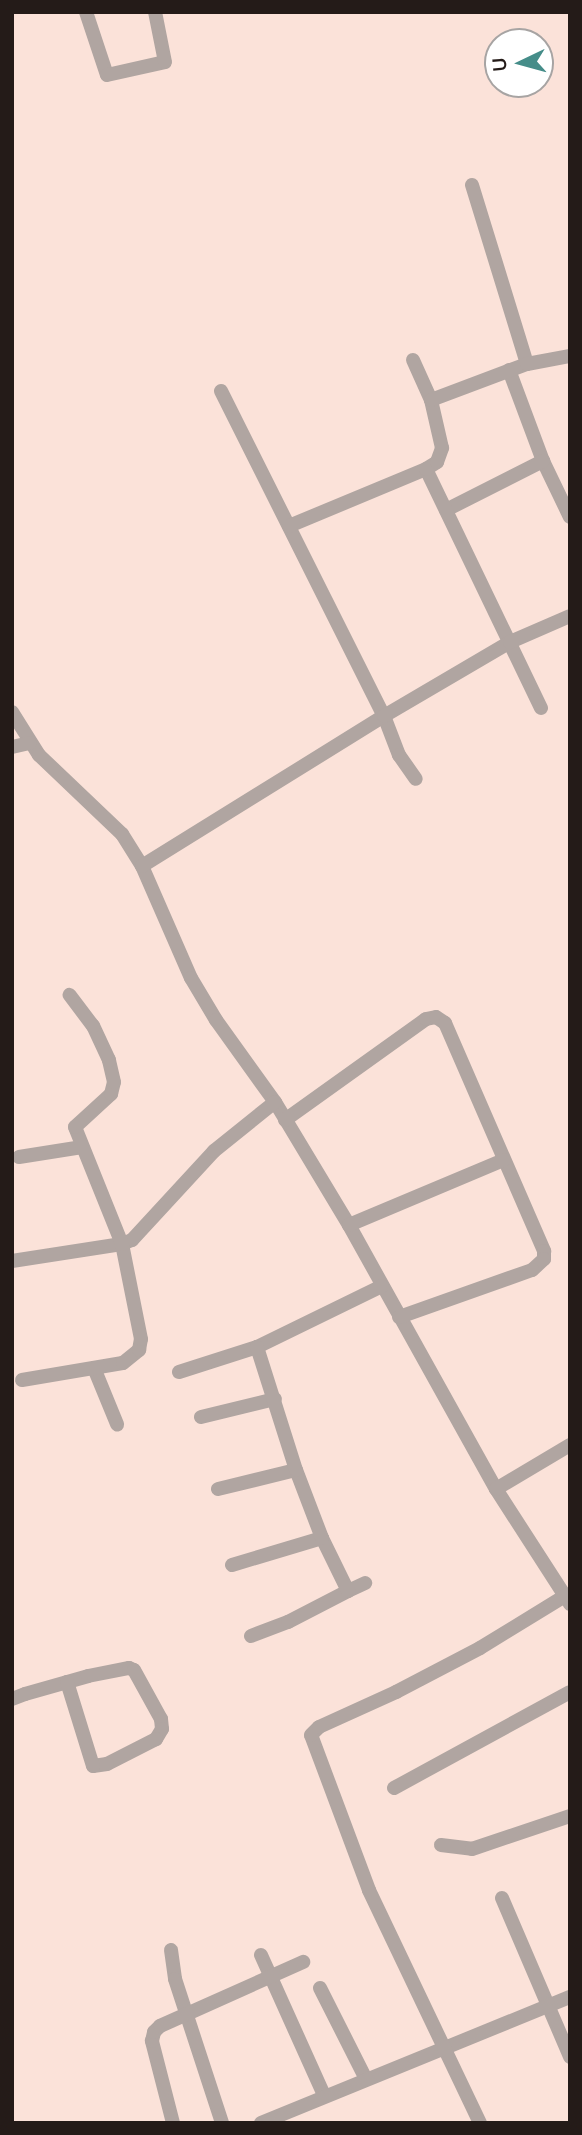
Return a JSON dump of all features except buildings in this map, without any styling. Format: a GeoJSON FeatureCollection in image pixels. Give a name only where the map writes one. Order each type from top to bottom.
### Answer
{"type":"FeatureCollection","features":[{"type":"Feature","properties":{"kind":"street"},"geometry":{"type":"LineString","coordinates":[[86,12],[107,75],[165,62],[155,12]]}},
{"type":"Feature","properties":{"kind":"street"},"geometry":{"type":"LineString","coordinates":[[472,185],[527,364]]}},
{"type":"Feature","properties":{"kind":"street"},"geometry":{"type":"LineString","coordinates":[[430,400],[527,364],[570,356]]}},
{"type":"Feature","properties":{"kind":"street"},"geometry":{"type":"LineString","coordinates":[[289,526],[437,462],[442,449],[430,400],[413,360]]}},
{"type":"Feature","properties":{"kind":"street"},"geometry":{"type":"LineString","coordinates":[[509,370],[543,461],[570,517]]}},
{"type":"Feature","properties":{"kind":"street"},"geometry":{"type":"LineString","coordinates":[[221,391],[384,716],[399,755],[416,779]]}},
{"type":"Feature","properties":{"kind":"street"},"geometry":{"type":"LineString","coordinates":[[446,509],[543,461]]}},
{"type":"Feature","properties":{"kind":"street"},"geometry":{"type":"LineString","coordinates":[[426,469],[541,708]]}},
{"type":"Feature","properties":{"kind":"street"},"geometry":{"type":"LineString","coordinates":[[142,866],[384,716],[510,642],[570,616]]}},
{"type":"Feature","properties":{"kind":"street"},"geometry":{"type":"LineString","coordinates":[[12,712],[30,743],[122,834],[142,866],[191,978],[216,1020],[275,1102],[349,1225],[496,1489],[567,1600],[396,1692],[319,1727],[311,1735],[369,1890],[480,2123]]}},
{"type":"Feature","properties":{"kind":"street"},"geometry":{"type":"LineString","coordinates":[[12,747],[30,743]]}},
{"type":"Feature","properties":{"kind":"street"},"geometry":{"type":"LineString","coordinates":[[22,1380],[123,1363],[139,1350],[139,1317],[122,1244],[75,1127],[111,1094],[114,1082],[109,1060],[93,1026],[71,995]]}},
{"type":"Feature","properties":{"kind":"street"},"geometry":{"type":"LineString","coordinates":[[285,1120],[426,1019],[436,1017],[445,1023],[544,1251],[544,1259],[531,1270],[399,1317]]}},
{"type":"Feature","properties":{"kind":"street"},"geometry":{"type":"LineString","coordinates":[[12,1261],[122,1244],[143,1231],[214,1151],[275,1102]]}},
{"type":"Feature","properties":{"kind":"street"},"geometry":{"type":"LineString","coordinates":[[19,1157],[82,1147]]}},
{"type":"Feature","properties":{"kind":"street"},"geometry":{"type":"LineString","coordinates":[[349,1225],[505,1160]]}},
{"type":"Feature","properties":{"kind":"street"},"geometry":{"type":"LineString","coordinates":[[179,1372],[257,1347],[382,1286]]}},
{"type":"Feature","properties":{"kind":"street"},"geometry":{"type":"LineString","coordinates":[[257,1347],[296,1470],[322,1538],[348,1591]]}},
{"type":"Feature","properties":{"kind":"street"},"geometry":{"type":"LineString","coordinates":[[93,1368],[117,1424]]}},
{"type":"Feature","properties":{"kind":"street"},"geometry":{"type":"LineString","coordinates":[[201,1418],[275,1399]]}},
{"type":"Feature","properties":{"kind":"street"},"geometry":{"type":"LineString","coordinates":[[496,1489],[570,1445]]}},
{"type":"Feature","properties":{"kind":"street"},"geometry":{"type":"LineString","coordinates":[[218,1489],[296,1470]]}},
{"type":"Feature","properties":{"kind":"street"},"geometry":{"type":"LineString","coordinates":[[232,1565],[322,1538]]}},
{"type":"Feature","properties":{"kind":"street"},"geometry":{"type":"LineString","coordinates":[[251,1636],[288,1622],[365,1583]]}},
{"type":"Feature","properties":{"kind":"street"},"geometry":{"type":"LineString","coordinates":[[12,1699],[67,1682],[131,1668],[161,1718],[162,1729],[156,1739],[107,1764],[93,1766],[67,1682]]}},
{"type":"Feature","properties":{"kind":"street"},"geometry":{"type":"LineString","coordinates":[[394,1788],[570,1692]]}},
{"type":"Feature","properties":{"kind":"street"},"geometry":{"type":"LineString","coordinates":[[442,1846],[472,1849],[570,1816]]}},
{"type":"Feature","properties":{"kind":"street"},"geometry":{"type":"LineString","coordinates":[[502,1898],[570,2057]]}},
{"type":"Feature","properties":{"kind":"street"},"geometry":{"type":"LineString","coordinates":[[172,1950],[175,1979],[222,2123]]}},
{"type":"Feature","properties":{"kind":"street"},"geometry":{"type":"LineString","coordinates":[[261,1955],[324,2095]]}},
{"type":"Feature","properties":{"kind":"street"},"geometry":{"type":"LineString","coordinates":[[173,2123],[152,2041],[154,2032],[160,2026],[303,1962]]}},
{"type":"Feature","properties":{"kind":"street"},"geometry":{"type":"LineString","coordinates":[[320,1988],[366,2078]]}},
{"type":"Feature","properties":{"kind":"street"},"geometry":{"type":"LineString","coordinates":[[261,2123],[324,2095],[570,1997]]}}]}
